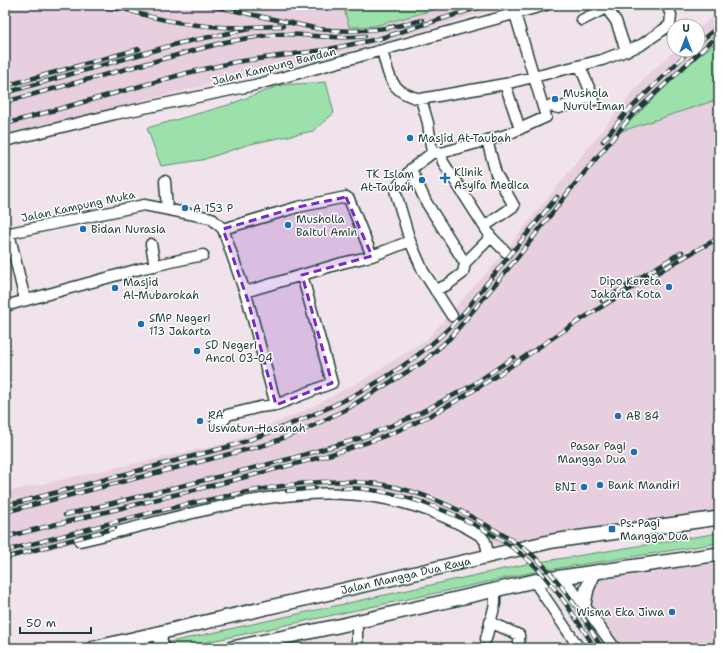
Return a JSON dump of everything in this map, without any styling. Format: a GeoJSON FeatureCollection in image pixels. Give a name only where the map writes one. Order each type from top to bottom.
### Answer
{"type":"FeatureCollection","features":[{"type":"Feature","properties":{"kind":"main road","name":"Jalan Mangga Dua Raya"},"geometry":{"type":"LineString","coordinates":[[94,648],[489,556],[590,535],[719,518]]}},
{"type":"Feature","properties":{"kind":"main road"},"geometry":{"type":"LineString","coordinates":[[232,648],[356,622],[534,581],[563,578],[719,554]]}},
{"type":"Feature","properties":{"kind":"main road"},"geometry":{"type":"LineString","coordinates":[[584,604],[587,589],[594,573]]}},
{"type":"Feature","properties":{"kind":"main road"},"geometry":{"type":"LineString","coordinates":[[159,634],[162,648]]}},
{"type":"Feature","properties":{"kind":"street","name":"Jalan Kampung Bandan"},"geometry":{"type":"LineString","coordinates":[[5,141],[115,114],[255,85],[546,5]]}},
{"type":"Feature","properties":{"kind":"street"},"geometry":{"type":"LineString","coordinates":[[382,50],[390,79],[395,88],[406,95],[421,99],[505,84],[580,66],[626,51],[641,45],[670,25],[670,15],[667,5]]}},
{"type":"Feature","properties":{"kind":"street"},"geometry":{"type":"LineString","coordinates":[[582,20],[605,6],[616,21],[626,51]]}},
{"type":"Feature","properties":{"kind":"street"},"geometry":{"type":"LineString","coordinates":[[452,316],[423,271],[410,241],[395,189],[411,169],[437,153],[487,140],[520,129],[546,117],[515,14]]}},
{"type":"Feature","properties":{"kind":"street"},"geometry":{"type":"LineString","coordinates":[[544,107],[550,106],[559,108],[593,98],[580,66]]}},
{"type":"Feature","properties":{"kind":"street"},"geometry":{"type":"LineString","coordinates":[[505,84],[520,129]]}},
{"type":"Feature","properties":{"kind":"street"},"geometry":{"type":"LineString","coordinates":[[421,99],[437,153],[492,237],[506,252]]}},
{"type":"Feature","properties":{"kind":"street"},"geometry":{"type":"LineString","coordinates":[[485,226],[514,206],[496,174],[487,140]]}},
{"type":"Feature","properties":{"kind":"street"},"geometry":{"type":"LineString","coordinates":[[411,169],[426,202],[465,263]]}},
{"type":"Feature","properties":{"kind":"street"},"geometry":{"type":"LineString","coordinates":[[165,181],[167,209]]}},
{"type":"Feature","properties":{"kind":"street"},"geometry":{"type":"LineString","coordinates":[[276,405],[245,292],[223,230],[298,207],[346,198],[349,199],[372,256]]}},
{"type":"Feature","properties":{"kind":"street","name":"Jalan Kampung Muka"},"geometry":{"type":"LineString","coordinates":[[7,234],[145,210],[167,209],[211,218],[223,230]]}},
{"type":"Feature","properties":{"kind":"street"},"geometry":{"type":"LineString","coordinates":[[7,234],[25,300]]}},
{"type":"Feature","properties":{"kind":"street"},"geometry":{"type":"LineString","coordinates":[[435,290],[447,285],[463,273],[465,263],[492,237]]}},
{"type":"Feature","properties":{"kind":"street"},"geometry":{"type":"LineString","coordinates":[[245,292],[342,262],[372,256],[410,241]]}},
{"type":"Feature","properties":{"kind":"street"},"geometry":{"type":"LineString","coordinates":[[151,244],[155,266]]}},
{"type":"Feature","properties":{"kind":"street"},"geometry":{"type":"LineString","coordinates":[[5,306],[155,266],[203,255]]}},
{"type":"Feature","properties":{"kind":"street"},"geometry":{"type":"LineString","coordinates":[[216,422],[224,419],[227,415],[260,407],[276,405],[332,383],[302,275]]}},
{"type":"Feature","properties":{"kind":"street"},"geometry":{"type":"LineString","coordinates":[[80,541],[228,504],[286,495],[352,493],[381,497],[409,504],[445,517],[481,536],[485,541],[489,556]]}},
{"type":"Feature","properties":{"kind":"street"},"geometry":{"type":"LineString","coordinates":[[563,578],[616,648]]}},
{"type":"Feature","properties":{"kind":"street"},"geometry":{"type":"LineString","coordinates":[[534,581],[579,648]]}},
{"type":"Feature","properties":{"kind":"street"},"geometry":{"type":"LineString","coordinates":[[486,640],[495,604],[495,591]]}},
{"type":"Feature","properties":{"kind":"street"},"geometry":{"type":"LineString","coordinates":[[356,622],[357,648]]}},
{"type":"Feature","properties":{"kind":"street"},"geometry":{"type":"LineString","coordinates":[[490,622],[519,635],[519,648]]}},
{"type":"Feature","properties":{"kind":"highlighted area"},"geometry":{"type":"Polygon","coordinates":[[[346,197],[372,256],[302,275],[332,383],[276,405],[248,301],[223,229],[298,207],[346,197]]]}},
{"type":"Feature","properties":{"kind":"shaded area"},"geometry":{"type":"Polygon","coordinates":[[[5,5],[507,5],[381,43],[5,134],[5,5]]]}},
{"type":"Feature","properties":{"kind":"shaded area"},"geometry":{"type":"Polygon","coordinates":[[[719,12],[719,513],[502,550],[483,535],[393,498],[288,492],[146,525],[5,561],[5,492],[228,443],[306,410],[368,377],[427,339],[493,266],[645,77],[666,58],[706,58],[706,23],[719,12]]]}},
{"type":"Feature","properties":{"kind":"shaded area"},"geometry":{"type":"Polygon","coordinates":[[[719,553],[719,648],[613,648],[563,577],[719,553]]]}},
{"type":"Feature","properties":{"kind":"green space"},"geometry":{"type":"Polygon","coordinates":[[[343,5],[452,5],[374,26],[349,27],[343,5]]]}},
{"type":"Feature","properties":{"kind":"green space"},"geometry":{"type":"Polygon","coordinates":[[[719,40],[719,99],[619,132],[690,63],[696,58],[706,58],[706,50],[719,40]]]}},
{"type":"Feature","properties":{"kind":"green space"},"geometry":{"type":"Polygon","coordinates":[[[326,82],[334,113],[313,131],[250,144],[202,160],[161,166],[147,128],[228,105],[281,85],[326,82]]]}},
{"type":"Feature","properties":{"kind":"green space"},"geometry":{"type":"Polygon","coordinates":[[[719,533],[719,543],[547,570],[539,562],[719,533]]]}},
{"type":"Feature","properties":{"kind":"green space"},"geometry":{"type":"Polygon","coordinates":[[[531,563],[539,571],[179,648],[143,648],[531,563]]]}},
{"type":"Feature","properties":{"kind":"railway"},"geometry":{"type":"LineString","coordinates":[[86,5],[118,9]]}},
{"type":"Feature","properties":{"kind":"railway"},"geometry":{"type":"LineString","coordinates":[[113,5],[153,17],[194,25],[229,27],[283,26]]}},
{"type":"Feature","properties":{"kind":"railway"},"geometry":{"type":"LineString","coordinates":[[208,5],[319,29],[345,31],[371,30],[422,20]]}},
{"type":"Feature","properties":{"kind":"railway"},"geometry":{"type":"LineString","coordinates":[[5,124],[187,73],[235,62],[324,50],[378,39],[486,5]]}},
{"type":"Feature","properties":{"kind":"railway"},"geometry":{"type":"LineString","coordinates":[[706,37],[719,26]]}},
{"type":"Feature","properties":{"kind":"railway"},"geometry":{"type":"LineString","coordinates":[[5,93],[180,43],[249,29]]}},
{"type":"Feature","properties":{"kind":"railway"},"geometry":{"type":"LineString","coordinates":[[5,102],[225,42],[281,34],[334,37],[365,36]]}},
{"type":"Feature","properties":{"kind":"railway"},"geometry":{"type":"LineString","coordinates":[[5,512],[268,444],[306,429],[345,410],[423,362],[450,338],[517,258],[570,190],[633,114],[719,34]]}},
{"type":"Feature","properties":{"kind":"railway"},"geometry":{"type":"LineString","coordinates":[[5,86],[139,49]]}},
{"type":"Feature","properties":{"kind":"railway"},"geometry":{"type":"LineString","coordinates":[[603,141],[625,114],[682,58]]}},
{"type":"Feature","properties":{"kind":"railway"},"geometry":{"type":"LineString","coordinates":[[5,506],[235,445],[326,409],[384,378],[411,360],[436,340],[460,317],[557,197]]}},
{"type":"Feature","properties":{"kind":"railway"},"geometry":{"type":"LineString","coordinates":[[5,537],[317,458],[359,445],[399,430],[441,410],[500,374],[557,335],[617,297],[719,238]]}},
{"type":"Feature","properties":{"kind":"railway"},"geometry":{"type":"LineString","coordinates":[[602,301],[682,252]]}},
{"type":"Feature","properties":{"kind":"railway"},"geometry":{"type":"LineString","coordinates":[[65,515],[293,458],[361,438],[410,418],[471,386],[514,357]]}},
{"type":"Feature","properties":{"kind":"railway"},"geometry":{"type":"LineString","coordinates":[[5,551],[164,510],[281,486],[325,482],[368,483],[390,486],[428,497],[452,507],[494,529],[524,548],[544,566],[560,585],[575,605],[602,648]]}},
{"type":"Feature","properties":{"kind":"railway"},"geometry":{"type":"LineString","coordinates":[[287,491],[315,488]]}},
{"type":"Feature","properties":{"kind":"railway"},"geometry":{"type":"LineString","coordinates":[[343,488],[367,489],[393,494],[420,502],[474,524],[499,538],[520,553],[546,578],[561,597],[595,648]]}},
{"type":"Feature","properties":{"kind":"railway"},"geometry":{"type":"LineString","coordinates":[[5,558],[115,528]]}},
{"type":"Feature","properties":{"kind":"place","name":"Mushola Nurul Iman"},"geometry":{"type":"Point","coordinates":[555,99]}},
{"type":"Feature","properties":{"kind":"place","name":"Masjid At-Taubah"},"geometry":{"type":"Point","coordinates":[410,138]}},
{"type":"Feature","properties":{"kind":"place","name":"Klinik Asyifa Medica"},"geometry":{"type":"Point","coordinates":[445,178]}},
{"type":"Feature","properties":{"kind":"place","name":"TK Islam At-Taubah"},"geometry":{"type":"Point","coordinates":[422,180]}},
{"type":"Feature","properties":{"kind":"place","name":"A 153 P"},"geometry":{"type":"Point","coordinates":[185,208]}},
{"type":"Feature","properties":{"kind":"place","name":"Musholla Baitul Amin"},"geometry":{"type":"Point","coordinates":[288,225]}},
{"type":"Feature","properties":{"kind":"place","name":"Bidan Nurasia"},"geometry":{"type":"Point","coordinates":[83,229]}},
{"type":"Feature","properties":{"kind":"place","name":"Dipo Kereta Jakarta Kota"},"geometry":{"type":"Point","coordinates":[669,287]}},
{"type":"Feature","properties":{"kind":"place","name":"Masjid Al-Mubarokah"},"geometry":{"type":"Point","coordinates":[115,288]}},
{"type":"Feature","properties":{"kind":"place","name":"SMP Negeri 113 Jakarta"},"geometry":{"type":"Point","coordinates":[141,324]}},
{"type":"Feature","properties":{"kind":"place","name":"SD Negeri Ancol 03-04"},"geometry":{"type":"Point","coordinates":[197,351]}},
{"type":"Feature","properties":{"kind":"place","name":"AB 84"},"geometry":{"type":"Point","coordinates":[618,416]}},
{"type":"Feature","properties":{"kind":"place","name":"RA Uswatun-Hasanah"},"geometry":{"type":"Point","coordinates":[200,421]}},
{"type":"Feature","properties":{"kind":"place","name":"Pasar Pagi Mangga Dua"},"geometry":{"type":"Point","coordinates":[634,452]}},
{"type":"Feature","properties":{"kind":"place","name":"Bank Mandiri"},"geometry":{"type":"Point","coordinates":[600,485]}},
{"type":"Feature","properties":{"kind":"place","name":"BNI"},"geometry":{"type":"Point","coordinates":[584,487]}},
{"type":"Feature","properties":{"kind":"place","name":"Ps. Pagi Mangga Dua"},"geometry":{"type":"Point","coordinates":[612,529]}},
{"type":"Feature","properties":{"kind":"place","name":"Wisma Eka Jiwa"},"geometry":{"type":"Point","coordinates":[672,612]}}]}
